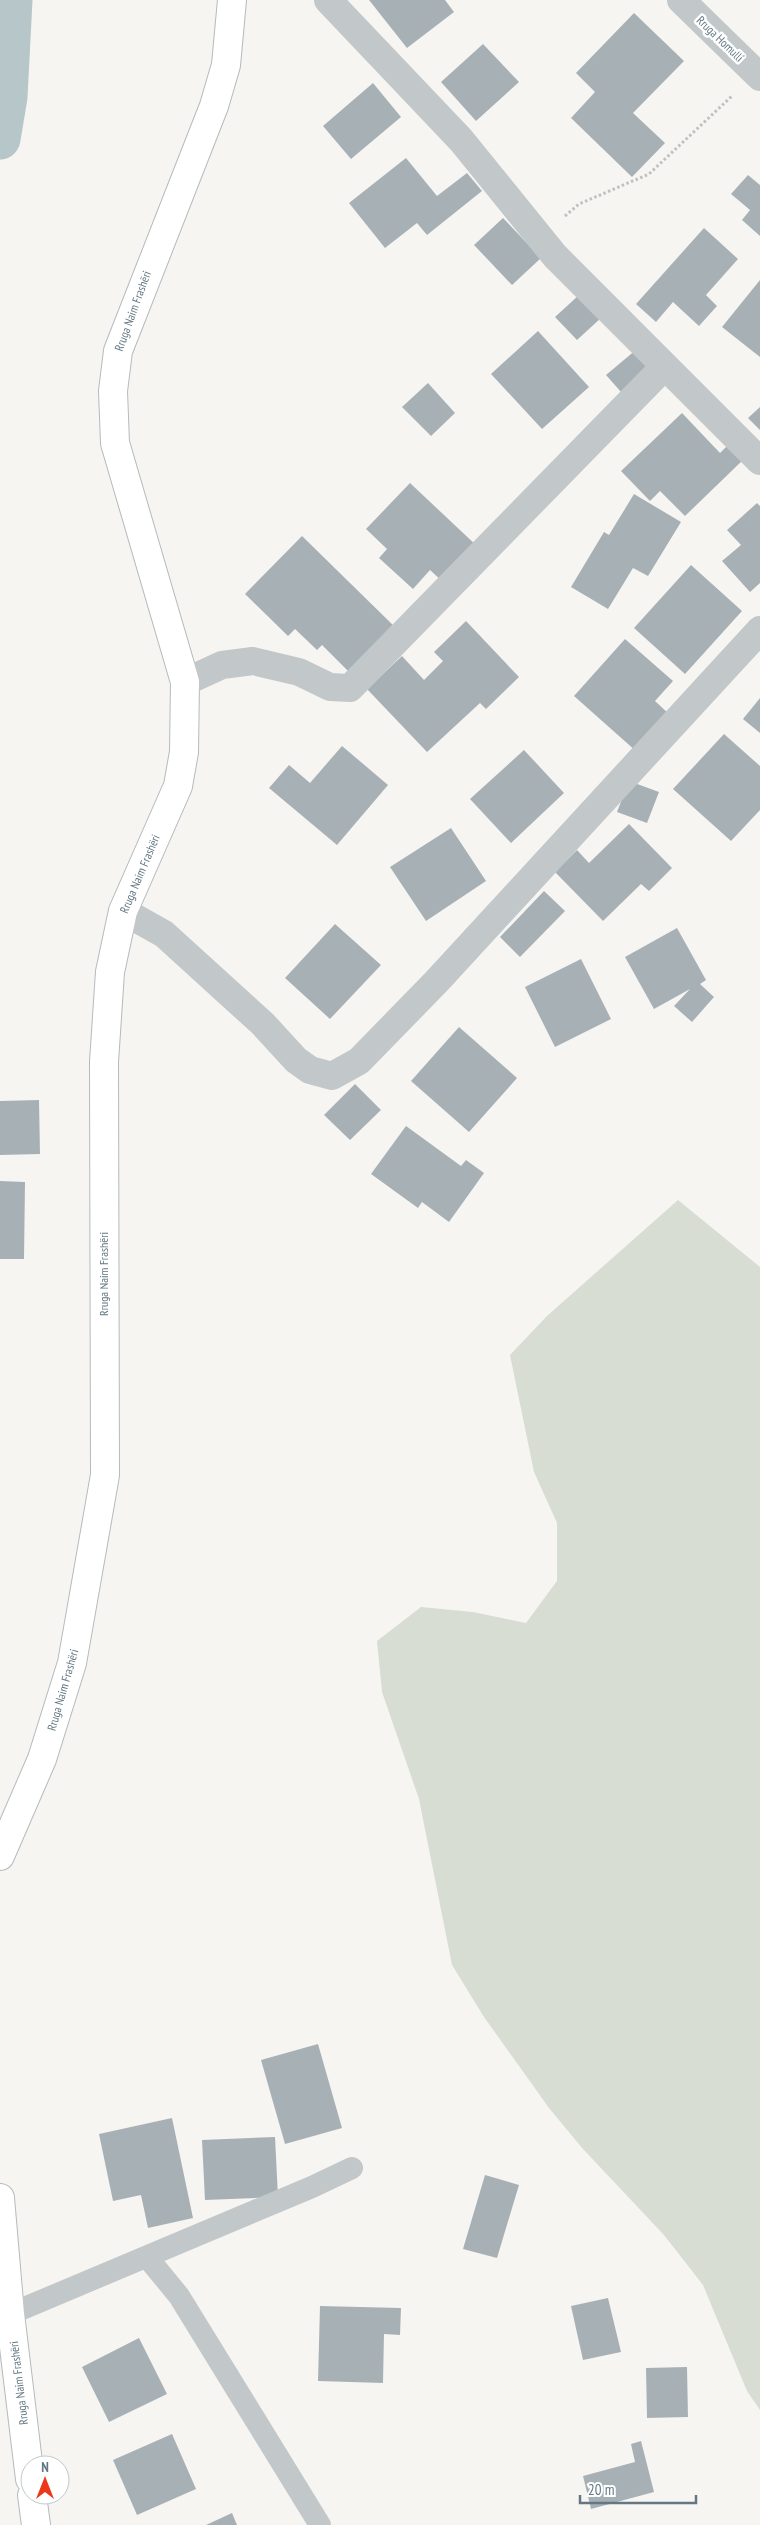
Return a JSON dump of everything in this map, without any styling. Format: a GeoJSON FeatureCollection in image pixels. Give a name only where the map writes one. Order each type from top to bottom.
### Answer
{"type":"FeatureCollection","features":[{"type":"Feature","properties":{"kind":"street","name":"Rruga Naim Frashëri"},"geometry":{"type":"LineString","coordinates":[[0,1856],[42,1759],[72,1663],[104,1475],[104,1062],[110,972],[123,911],[178,786],[184,752],[185,682],[115,443],[113,391],[118,351],[214,106],[226,65],[232,0]]}},
{"type":"Feature","properties":{"kind":"street"},"geometry":{"type":"LineString","coordinates":[[328,0],[461,140],[554,256],[760,462]]}},
{"type":"Feature","properties":{"kind":"street","name":"Rruga Homulli"},"geometry":{"type":"LineString","coordinates":[[681,0],[758,75]]}},
{"type":"Feature","properties":{"kind":"street"},"geometry":{"type":"LineString","coordinates":[[185,682],[222,665],[253,661],[299,672],[330,687],[350,688],[665,366]]}},
{"type":"Feature","properties":{"kind":"street"},"geometry":{"type":"LineString","coordinates":[[123,911],[164,934],[263,1024],[296,1060],[310,1070],[332,1076],[359,1060],[437,981],[760,630]]}},
{"type":"Feature","properties":{"kind":"street","name":"Rruga Naim Frashëri"},"geometry":{"type":"LineString","coordinates":[[0,2198],[10,2314],[27,2455]]}},
{"type":"Feature","properties":{"kind":"street"},"geometry":{"type":"LineString","coordinates":[[33,2505],[36,2525]]}},
{"type":"Feature","properties":{"kind":"lane"},"geometry":{"type":"LineString","coordinates":[[10,2314],[352,2168]]}},
{"type":"Feature","properties":{"kind":"lane"},"geometry":{"type":"LineString","coordinates":[[147,2257],[179,2296],[320,2525]]}},
{"type":"Feature","properties":{"kind":"path"},"geometry":{"type":"LineString","coordinates":[[541,238],[579,204],[649,174],[758,75]]}},
{"type":"Feature","properties":{"kind":"shaded area"},"geometry":{"type":"Polygon","coordinates":[[[678,1200],[760,1267],[760,2410],[747,2391],[703,2285],[664,2235],[583,2149],[549,2108],[484,2017],[452,1965],[419,1799],[382,1692],[377,1641],[421,1607],[473,1612],[526,1623],[557,1581],[557,1523],[534,1472],[510,1355],[547,1316],[678,1200]]]}},
{"type":"Feature","properties":{"kind":"building"},"geometry":{"type":"Polygon","coordinates":[[[369,0],[445,0],[454,12],[407,48],[369,0]]]}},
{"type":"Feature","properties":{"kind":"building"},"geometry":{"type":"Polygon","coordinates":[[[634,13],[684,61],[633,113],[665,143],[632,177],[571,118],[595,92],[576,73],[634,13]]]}},
{"type":"Feature","properties":{"kind":"building"},"geometry":{"type":"Polygon","coordinates":[[[483,44],[519,82],[476,121],[441,82],[483,44]]]}},
{"type":"Feature","properties":{"kind":"building"},"geometry":{"type":"Polygon","coordinates":[[[373,83],[401,117],[351,159],[323,126],[373,83]]]}},
{"type":"Feature","properties":{"kind":"building"},"geometry":{"type":"Polygon","coordinates":[[[406,158],[437,196],[467,173],[482,191],[427,235],[417,223],[385,248],[349,203],[406,158]]]}},
{"type":"Feature","properties":{"kind":"building"},"geometry":{"type":"Polygon","coordinates":[[[748,175],[760,185],[760,236],[742,220],[750,210],[731,194],[748,175]]]}},
{"type":"Feature","properties":{"kind":"building"},"geometry":{"type":"Polygon","coordinates":[[[503,218],[541,258],[512,285],[474,245],[503,218]]]}},
{"type":"Feature","properties":{"kind":"building"},"geometry":{"type":"Polygon","coordinates":[[[704,228],[738,259],[706,295],[717,306],[699,326],[673,302],[656,322],[636,304],[704,228]]]}},
{"type":"Feature","properties":{"kind":"building"},"geometry":{"type":"Polygon","coordinates":[[[760,280],[760,357],[722,327],[760,280]]]}},
{"type":"Feature","properties":{"kind":"building"},"geometry":{"type":"Polygon","coordinates":[[[579,295],[601,318],[577,340],[555,317],[579,295]]]}},
{"type":"Feature","properties":{"kind":"building"},"geometry":{"type":"Polygon","coordinates":[[[538,331],[589,387],[542,429],[491,374],[538,331]]]}},
{"type":"Feature","properties":{"kind":"building"},"geometry":{"type":"Polygon","coordinates":[[[637,349],[652,367],[621,392],[606,375],[637,349]]]}},
{"type":"Feature","properties":{"kind":"building"},"geometry":{"type":"Polygon","coordinates":[[[428,383],[455,413],[431,436],[402,407],[428,383]]]}},
{"type":"Feature","properties":{"kind":"building"},"geometry":{"type":"Polygon","coordinates":[[[760,407],[760,430],[748,418],[760,407]]]}},
{"type":"Feature","properties":{"kind":"building"},"geometry":{"type":"Polygon","coordinates":[[[682,413],[720,453],[730,443],[745,458],[685,516],[660,491],[650,501],[621,471],[682,413]]]}},
{"type":"Feature","properties":{"kind":"building"},"geometry":{"type":"Polygon","coordinates":[[[410,483],[478,547],[444,583],[430,570],[413,589],[379,558],[387,549],[366,529],[410,483]]]}},
{"type":"Feature","properties":{"kind":"building"},"geometry":{"type":"Polygon","coordinates":[[[634,494],[681,522],[648,576],[633,568],[608,609],[571,587],[604,532],[609,535],[634,494]]]}},
{"type":"Feature","properties":{"kind":"building"},"geometry":{"type":"Polygon","coordinates":[[[757,503],[760,506],[760,583],[750,592],[722,561],[741,545],[727,530],[757,503]]]}},
{"type":"Feature","properties":{"kind":"building"},"geometry":{"type":"Polygon","coordinates":[[[302,536],[398,630],[353,676],[322,645],[317,650],[295,629],[288,636],[245,594],[302,536]]]}},
{"type":"Feature","properties":{"kind":"building"},"geometry":{"type":"Polygon","coordinates":[[[691,565],[742,611],[685,674],[634,628],[691,565]]]}},
{"type":"Feature","properties":{"kind":"building"},"geometry":{"type":"Polygon","coordinates":[[[466,621],[519,677],[486,709],[480,703],[427,752],[367,689],[402,656],[424,680],[443,661],[434,652],[466,621]]]}},
{"type":"Feature","properties":{"kind":"building"},"geometry":{"type":"Polygon","coordinates":[[[625,639],[673,681],[655,701],[670,715],[637,752],[574,696],[625,639]]]}},
{"type":"Feature","properties":{"kind":"building"},"geometry":{"type":"Polygon","coordinates":[[[760,698],[760,733],[743,719],[760,698]]]}},
{"type":"Feature","properties":{"kind":"building"},"geometry":{"type":"Polygon","coordinates":[[[724,734],[760,766],[760,810],[731,841],[673,789],[724,734]]]}},
{"type":"Feature","properties":{"kind":"building"},"geometry":{"type":"Polygon","coordinates":[[[342,746],[388,785],[337,845],[269,788],[289,765],[310,783],[342,746]]]}},
{"type":"Feature","properties":{"kind":"building"},"geometry":{"type":"Polygon","coordinates":[[[524,750],[564,793],[511,843],[470,799],[524,750]]]}},
{"type":"Feature","properties":{"kind":"building"},"geometry":{"type":"Polygon","coordinates":[[[629,781],[659,792],[647,823],[617,812],[629,781]]]}},
{"type":"Feature","properties":{"kind":"building"},"geometry":{"type":"Polygon","coordinates":[[[629,824],[672,868],[649,891],[641,884],[603,921],[555,872],[577,850],[589,863],[629,824]]]}},
{"type":"Feature","properties":{"kind":"building"},"geometry":{"type":"Polygon","coordinates":[[[451,828],[486,881],[426,921],[390,867],[451,828]]]}},
{"type":"Feature","properties":{"kind":"building"},"geometry":{"type":"Polygon","coordinates":[[[544,891],[565,911],[520,957],[500,937],[544,891]]]}},
{"type":"Feature","properties":{"kind":"building"},"geometry":{"type":"Polygon","coordinates":[[[335,924],[381,965],[330,1019],[285,978],[335,924]]]}},
{"type":"Feature","properties":{"kind":"building"},"geometry":{"type":"Polygon","coordinates":[[[677,928],[706,980],[700,984],[714,997],[692,1022],[674,1006],[690,989],[654,1009],[625,957],[677,928]]]}},
{"type":"Feature","properties":{"kind":"building"},"geometry":{"type":"Polygon","coordinates":[[[581,959],[611,1019],[555,1047],[525,987],[581,959]]]}},
{"type":"Feature","properties":{"kind":"building"},"geometry":{"type":"Polygon","coordinates":[[[459,1027],[517,1078],[469,1132],[411,1081],[459,1027]]]}},
{"type":"Feature","properties":{"kind":"building"},"geometry":{"type":"Polygon","coordinates":[[[355,1084],[381,1110],[350,1140],[324,1115],[355,1084]]]}},
{"type":"Feature","properties":{"kind":"building"},"geometry":{"type":"Polygon","coordinates":[[[39,1100],[40,1154],[0,1155],[0,1101],[39,1100]]]}},
{"type":"Feature","properties":{"kind":"building"},"geometry":{"type":"Polygon","coordinates":[[[406,1126],[461,1166],[466,1160],[484,1173],[449,1222],[422,1202],[418,1208],[371,1174],[406,1126]]]}},
{"type":"Feature","properties":{"kind":"building"},"geometry":{"type":"Polygon","coordinates":[[[0,1181],[25,1182],[24,1259],[0,1259],[0,1181]]]}},
{"type":"Feature","properties":{"kind":"building"},"geometry":{"type":"Polygon","coordinates":[[[318,2044],[342,2128],[285,2144],[261,2060],[318,2044]]]}},
{"type":"Feature","properties":{"kind":"building"},"geometry":{"type":"Polygon","coordinates":[[[172,2118],[193,2218],[148,2228],[141,2195],[113,2201],[99,2134],[172,2118]]]}},
{"type":"Feature","properties":{"kind":"building"},"geometry":{"type":"Polygon","coordinates":[[[275,2137],[278,2197],[205,2200],[202,2140],[275,2137]]]}},
{"type":"Feature","properties":{"kind":"building"},"geometry":{"type":"Polygon","coordinates":[[[485,2175],[519,2185],[497,2258],[463,2249],[485,2175]]]}},
{"type":"Feature","properties":{"kind":"building"},"geometry":{"type":"Polygon","coordinates":[[[608,2298],[621,2352],[583,2360],[571,2306],[608,2298]]]}},
{"type":"Feature","properties":{"kind":"building"},"geometry":{"type":"Polygon","coordinates":[[[320,2306],[401,2308],[400,2335],[384,2334],[383,2383],[318,2381],[320,2306]]]}},
{"type":"Feature","properties":{"kind":"building"},"geometry":{"type":"Polygon","coordinates":[[[139,2338],[167,2394],[109,2422],[82,2367],[139,2338]]]}},
{"type":"Feature","properties":{"kind":"building"},"geometry":{"type":"Polygon","coordinates":[[[687,2367],[688,2417],[647,2418],[646,2368],[687,2367]]]}},
{"type":"Feature","properties":{"kind":"building"},"geometry":{"type":"Polygon","coordinates":[[[172,2434],[196,2489],[137,2515],[113,2460],[172,2434]]]}},
{"type":"Feature","properties":{"kind":"building"},"geometry":{"type":"Polygon","coordinates":[[[641,2441],[654,2492],[591,2509],[583,2476],[635,2462],[631,2444],[641,2441]]]}},
{"type":"Feature","properties":{"kind":"building"},"geometry":{"type":"Polygon","coordinates":[[[232,2513],[237,2525],[206,2525],[232,2513]]]}},
{"type":"Feature","properties":{"kind":"waterway"},"geometry":{"type":"LineString","coordinates":[[0,139],[7,97],[12,0]]}}]}
